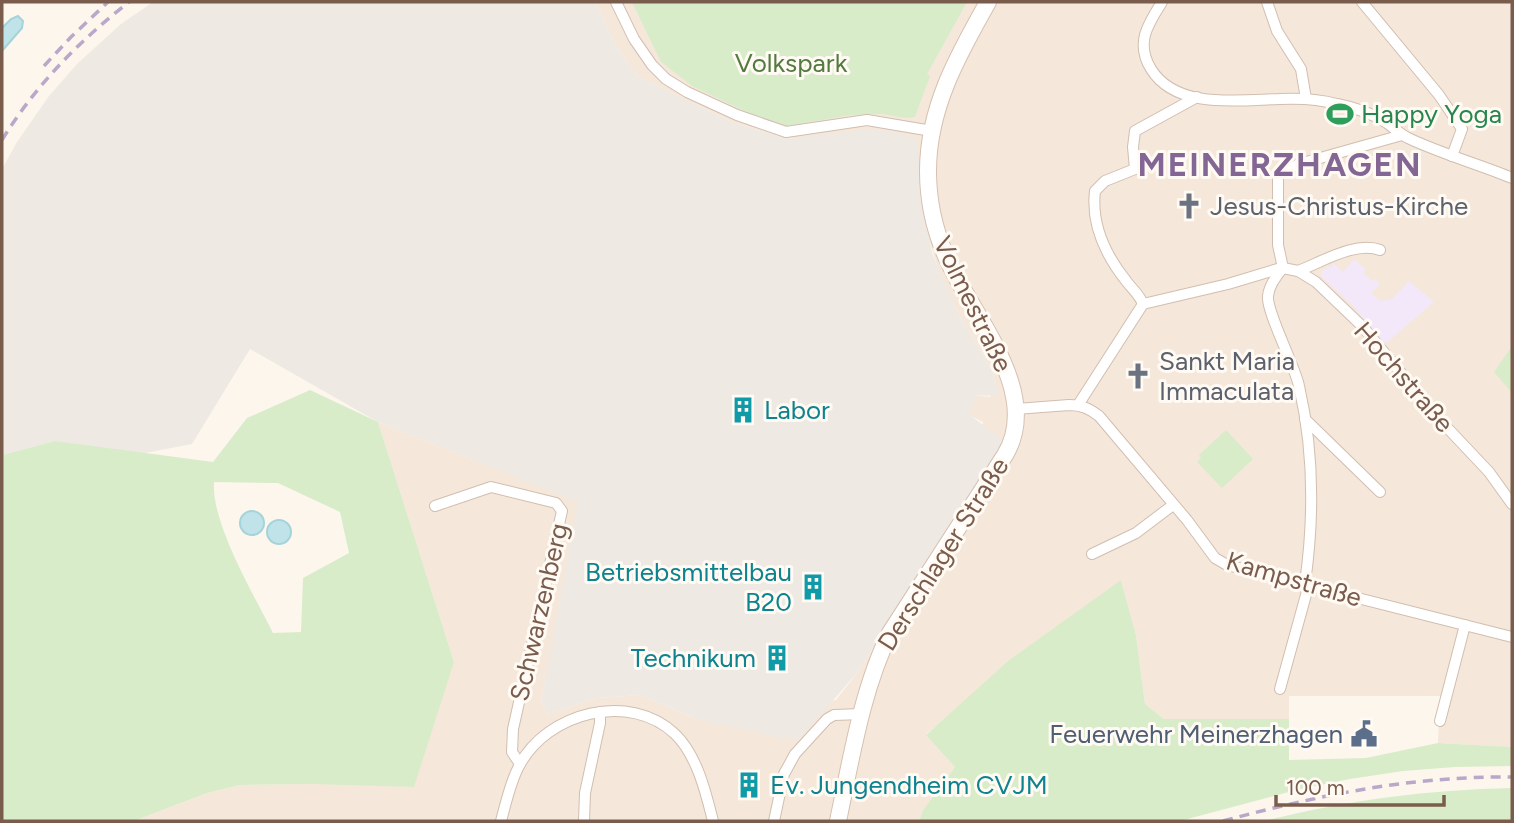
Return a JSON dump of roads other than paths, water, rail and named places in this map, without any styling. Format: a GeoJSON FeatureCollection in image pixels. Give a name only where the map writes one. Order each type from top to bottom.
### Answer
{"type":"FeatureCollection","features":[{"type":"Feature","properties":{"kind":"main road","name":"Volmestraße"},"geometry":{"type":"LineString","coordinates":[[988,2],[950,72],[932,131],[928,172],[930,202],[936,230],[952,270],[1006,369],[1015,410]]}},
{"type":"Feature","properties":{"kind":"main road","name":"Derschlager Straße"},"geometry":{"type":"LineString","coordinates":[[838,821],[874,669],[890,633],[1008,450],[1014,433],[1015,410]]}},
{"type":"Feature","properties":{"kind":"street"},"geometry":{"type":"LineString","coordinates":[[616,2],[635,39],[652,65],[666,79],[737,115],[786,132],[867,120],[932,131]]}},
{"type":"Feature","properties":{"kind":"street"},"geometry":{"type":"LineString","coordinates":[[1162,2],[1144,30],[1143,52],[1159,79],[1180,92],[1233,102],[1306,99],[1335,103],[1385,122],[1402,135],[1512,178]]}},
{"type":"Feature","properties":{"kind":"street"},"geometry":{"type":"LineString","coordinates":[[1267,2],[1279,36],[1301,69],[1306,99]]}},
{"type":"Feature","properties":{"kind":"street"},"geometry":{"type":"LineString","coordinates":[[1362,2],[1440,95],[1462,129],[1452,156]]}},
{"type":"Feature","properties":{"kind":"street"},"geometry":{"type":"LineString","coordinates":[[1143,304],[1109,256],[1096,224],[1094,202],[1097,187],[1135,169],[1135,131],[1197,97]]}},
{"type":"Feature","properties":{"kind":"street"},"geometry":{"type":"LineString","coordinates":[[1283,268],[1278,245],[1278,174],[1298,164],[1402,135]]}},
{"type":"Feature","properties":{"kind":"street"},"geometry":{"type":"LineString","coordinates":[[1298,271],[1346,251],[1371,247],[1380,250]]}},
{"type":"Feature","properties":{"kind":"street"},"geometry":{"type":"LineString","coordinates":[[1015,410],[1077,405],[1143,304],[1283,268]]}},
{"type":"Feature","properties":{"kind":"street"},"geometry":{"type":"LineString","coordinates":[[1280,689],[1307,584],[1312,516],[1308,438],[1299,384],[1267,298],[1272,282],[1283,268]]}},
{"type":"Feature","properties":{"kind":"street","name":"Hochstraße"},"geometry":{"type":"LineString","coordinates":[[1283,268],[1298,271],[1316,282],[1363,327],[1439,419],[1489,472],[1512,504]]}},
{"type":"Feature","properties":{"kind":"street","name":"Kampstraße"},"geometry":{"type":"LineString","coordinates":[[1077,405],[1100,416],[1215,558],[1227,565],[1512,637]]}},
{"type":"Feature","properties":{"kind":"street"},"geometry":{"type":"LineString","coordinates":[[1305,419],[1380,492]]}},
{"type":"Feature","properties":{"kind":"street","name":"Schwarzenberg"},"geometry":{"type":"LineString","coordinates":[[435,506],[485,488],[498,487],[556,503],[562,511],[513,729],[512,751],[520,764]]}},
{"type":"Feature","properties":{"kind":"street"},"geometry":{"type":"LineString","coordinates":[[1092,554],[1136,533],[1173,505]]}},
{"type":"Feature","properties":{"kind":"street"},"geometry":{"type":"LineString","coordinates":[[1440,721],[1465,625]]}},
{"type":"Feature","properties":{"kind":"street"},"geometry":{"type":"LineString","coordinates":[[584,821],[585,793],[600,712]]}},
{"type":"Feature","properties":{"kind":"street"},"geometry":{"type":"LineString","coordinates":[[501,821],[520,764],[537,744],[554,729],[578,717],[600,712],[631,712],[648,716],[676,735],[689,753],[699,775],[713,821]]}},
{"type":"Feature","properties":{"kind":"street"},"geometry":{"type":"LineString","coordinates":[[774,821],[784,774],[795,754],[827,719],[834,715],[862,714]]}},
{"type":"Feature","properties":{"kind":"water"},"geometry":{"type":"Polygon","coordinates":[[[18,16],[23,21],[22,28],[2,51],[2,28],[18,16]]]}},
{"type":"Feature","properties":{"kind":"water"},"geometry":{"type":"Polygon","coordinates":[[[252,511],[261,514],[264,523],[261,532],[252,535],[243,532],[240,523],[243,514],[252,511]]]}},
{"type":"Feature","properties":{"kind":"water"},"geometry":{"type":"Polygon","coordinates":[[[279,520],[288,523],[291,532],[288,541],[279,544],[270,541],[267,532],[270,523],[279,520]]]}},
{"type":"Feature","properties":{"kind":"railway"},"geometry":{"type":"LineString","coordinates":[[44,66],[108,2]]}},
{"type":"Feature","properties":{"kind":"railway"},"geometry":{"type":"LineString","coordinates":[[2,140],[29,101],[59,65],[129,2]]}},
{"type":"Feature","properties":{"kind":"railway"},"geometry":{"type":"LineString","coordinates":[[1223,821],[1366,789],[1438,780],[1512,777]]}},
{"type":"Feature","properties":{"kind":"place","name":"Happy Yoga"},"geometry":{"type":"Point","coordinates":[1340,114]}},
{"type":"Feature","properties":{"kind":"place","name":"Jesus-Christus-Kirche"},"geometry":{"type":"Point","coordinates":[1189,206]}},
{"type":"Feature","properties":{"kind":"place","name":"Sankt Maria Immaculata"},"geometry":{"type":"Point","coordinates":[1138,376]}},
{"type":"Feature","properties":{"kind":"place","name":"Labor"},"geometry":{"type":"Point","coordinates":[743,410]}},
{"type":"Feature","properties":{"kind":"place","name":"Betriebsmittelbau B20"},"geometry":{"type":"Point","coordinates":[813,587]}},
{"type":"Feature","properties":{"kind":"place","name":"Technikum"},"geometry":{"type":"Point","coordinates":[777,658]}},
{"type":"Feature","properties":{"kind":"place","name":"Feuerwehr Meinerzhagen"},"geometry":{"type":"Point","coordinates":[1364,734]}},
{"type":"Feature","properties":{"kind":"place","name":"Ev. Jungendheim CVJM"},"geometry":{"type":"Point","coordinates":[749,785]}},
{"type":"Feature","properties":{"kind":"district","name":"MEINERZHAGEN"},"geometry":{"type":"Point","coordinates":[1280,164]}},
{"type":"Feature","properties":{"kind":"park label","name":"Volkspark"},"geometry":{"type":"Point","coordinates":[791,63]}}]}
